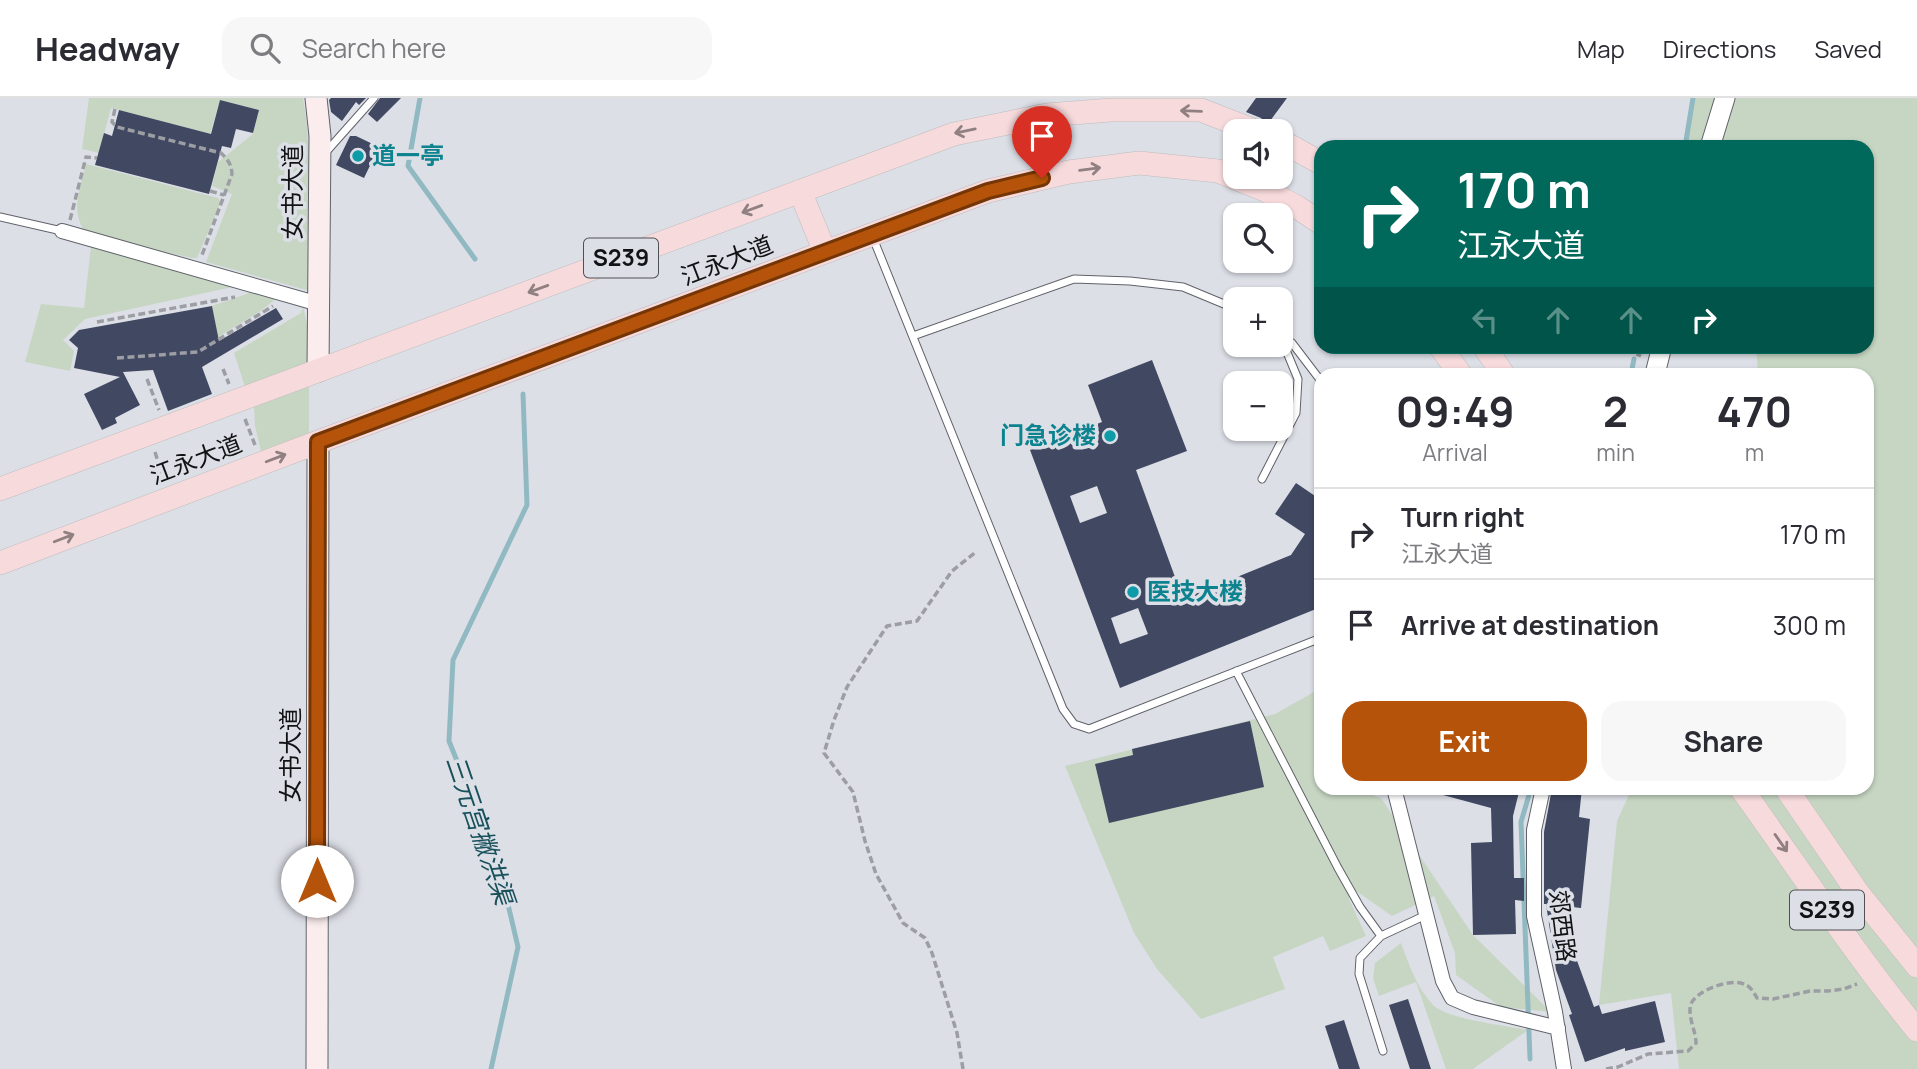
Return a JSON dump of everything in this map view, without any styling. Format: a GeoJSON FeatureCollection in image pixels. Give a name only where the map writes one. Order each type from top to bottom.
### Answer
{"type":"FeatureCollection","features":[{"type":"Feature","properties":{"kind":"main road","name":"女书大道"},"geometry":{"type":"LineString","coordinates":[[316,98],[320,136],[318,371]]}},
{"type":"Feature","properties":{"kind":"main road","name":"江永大道"},"geometry":{"type":"LineString","coordinates":[[0,489],[954,134],[1047,115],[1111,110],[1201,110],[1224,119]]}},
{"type":"Feature","properties":{"kind":"main road"},"geometry":{"type":"LineString","coordinates":[[1293,148],[1314,159]]}},
{"type":"Feature","properties":{"kind":"main road","name":"江永大道"},"geometry":{"type":"LineString","coordinates":[[0,563],[988,191],[1069,172],[1139,163],[1218,171],[1265,190],[1314,218]]}},
{"type":"Feature","properties":{"kind":"main road"},"geometry":{"type":"LineString","coordinates":[[800,191],[825,252]]}},
{"type":"Feature","properties":{"kind":"main road","name":"女书大道"},"geometry":{"type":"LineString","coordinates":[[317,1069],[318,442]]}},
{"type":"Feature","properties":{"kind":"main road","name":"S239"},"geometry":{"type":"LineString","coordinates":[[1746,795],[1917,1030]]}},
{"type":"Feature","properties":{"kind":"main road","name":"S239"},"geometry":{"type":"LineString","coordinates":[[1791,795],[1858,892],[1917,966]]}},
{"type":"Feature","properties":{"kind":"street"},"geometry":{"type":"LineString","coordinates":[[1712,140],[1725,98]]}},
{"type":"Feature","properties":{"kind":"street"},"geometry":{"type":"LineString","coordinates":[[64,231],[319,304]]}},
{"type":"Feature","properties":{"kind":"street"},"geometry":{"type":"LineString","coordinates":[[1396,795],[1443,981],[1452,998],[1473,1007],[1558,1028]]}},
{"type":"Feature","properties":{"kind":"street","name":"郊西路"},"geometry":{"type":"LineString","coordinates":[[1542,795],[1534,830],[1534,916],[1564,1069]]}},
{"type":"Feature","properties":{"kind":"lane"},"geometry":{"type":"LineString","coordinates":[[320,159],[374,98]]}},
{"type":"Feature","properties":{"kind":"lane"},"geometry":{"type":"LineString","coordinates":[[0,217],[64,231]]}},
{"type":"Feature","properties":{"kind":"lane"},"geometry":{"type":"LineString","coordinates":[[872,234],[1063,709],[1074,724],[1089,729],[1314,641]]}},
{"type":"Feature","properties":{"kind":"lane"},"geometry":{"type":"LineString","coordinates":[[913,336],[1074,279],[1130,281],[1183,287],[1223,304]]}},
{"type":"Feature","properties":{"kind":"lane"},"geometry":{"type":"LineString","coordinates":[[1293,344],[1314,372]]}},
{"type":"Feature","properties":{"kind":"lane"},"geometry":{"type":"LineString","coordinates":[[1262,479],[1296,414],[1298,379],[1289,357]]}},
{"type":"Feature","properties":{"kind":"lane"},"geometry":{"type":"LineString","coordinates":[[1236,671],[1338,868],[1360,907],[1381,936]]}},
{"type":"Feature","properties":{"kind":"lane"},"geometry":{"type":"LineString","coordinates":[[1384,1051],[1359,974],[1360,958],[1381,936],[1426,915]]}},
{"type":"Feature","properties":{"kind":"path"},"geometry":{"type":"LineString","coordinates":[[115,109],[112,122],[117,127],[221,153],[232,165],[232,173],[197,269]]}},
{"type":"Feature","properties":{"kind":"path"},"geometry":{"type":"LineString","coordinates":[[64,231],[86,157],[97,158]]}},
{"type":"Feature","properties":{"kind":"path"},"geometry":{"type":"LineString","coordinates":[[210,191],[224,195]]}},
{"type":"Feature","properties":{"kind":"path"},"geometry":{"type":"LineString","coordinates":[[97,323],[232,298],[260,288]]}},
{"type":"Feature","properties":{"kind":"path"},"geometry":{"type":"LineString","coordinates":[[117,358],[198,352],[264,312],[285,295]]}},
{"type":"Feature","properties":{"kind":"path"},"geometry":{"type":"LineString","coordinates":[[1639,354],[1658,361]]}},
{"type":"Feature","properties":{"kind":"path"},"geometry":{"type":"LineString","coordinates":[[963,1069],[957,1033],[932,953],[925,938],[903,923],[876,874],[853,792],[824,753],[847,687],[887,626],[917,621],[952,571],[976,552]]}},
{"type":"Feature","properties":{"kind":"path"},"geometry":{"type":"LineString","coordinates":[[1606,1069],[1618,1067],[1648,1054],[1688,1051],[1696,1043],[1690,1008],[1694,999],[1721,983],[1744,983],[1757,998],[1773,999],[1810,991],[1844,989],[1876,977]]}},
{"type":"Feature","properties":{"kind":"green space"},"geometry":{"type":"Polygon","coordinates":[[[89,98],[303,98],[310,170],[310,291],[206,262],[232,194],[212,186],[218,162],[253,134],[259,110],[220,100],[210,134],[111,108],[99,153],[82,149],[89,98]]]}},
{"type":"Feature","properties":{"kind":"green space"},"geometry":{"type":"Polygon","coordinates":[[[1693,98],[1917,98],[1917,1069],[1679,1069],[1671,993],[1599,1005],[1617,821],[1629,795],[1874,795],[1874,368],[1758,368],[1757,354],[1874,354],[1874,140],[1686,140],[1693,98]]]}},
{"type":"Feature","properties":{"kind":"green space"},"geometry":{"type":"Polygon","coordinates":[[[86,164],[218,198],[221,202],[197,258],[87,235],[77,209],[86,164]]]}},
{"type":"Feature","properties":{"kind":"green space"},"geometry":{"type":"Polygon","coordinates":[[[91,246],[237,286],[85,319],[63,340],[74,351],[70,371],[25,362],[41,304],[84,308],[91,246]]]}},
{"type":"Feature","properties":{"kind":"green space"},"geometry":{"type":"Polygon","coordinates":[[[255,291],[277,298],[218,337],[212,306],[255,291]]]}},
{"type":"Feature","properties":{"kind":"green space"},"geometry":{"type":"Polygon","coordinates":[[[303,307],[309,331],[309,434],[261,451],[254,408],[234,353],[301,313],[303,307]]]}},
{"type":"Feature","properties":{"kind":"green space"},"geometry":{"type":"Polygon","coordinates":[[[1314,692],[1314,795],[1372,795],[1381,798],[1473,935],[1551,1012],[1501,1007],[1456,975],[1455,953],[1434,896],[1392,916],[1349,886],[1349,899],[1366,936],[1330,951],[1323,936],[1273,957],[1285,989],[1201,1019],[1157,969],[1134,933],[1065,766],[1275,714],[1314,692]]]}},
{"type":"Feature","properties":{"kind":"green space"},"geometry":{"type":"Polygon","coordinates":[[[1401,943],[1418,984],[1427,998],[1440,1010],[1464,1018],[1528,1030],[1473,1069],[1446,1069],[1416,982],[1379,996],[1373,978],[1375,963],[1401,943]]]}},
{"type":"Feature","properties":{"kind":"building"},"geometry":{"type":"Polygon","coordinates":[[[331,98],[366,98],[359,105],[356,102],[342,121],[331,112],[331,98]]]}},
{"type":"Feature","properties":{"kind":"building"},"geometry":{"type":"Polygon","coordinates":[[[380,98],[401,98],[377,122],[368,114],[380,98]]]}},
{"type":"Feature","properties":{"kind":"building"},"geometry":{"type":"Polygon","coordinates":[[[1256,98],[1287,98],[1271,119],[1262,119],[1246,112],[1256,98]]]}},
{"type":"Feature","properties":{"kind":"building"},"geometry":{"type":"Polygon","coordinates":[[[220,100],[259,110],[253,133],[236,129],[231,148],[222,146],[209,194],[95,165],[104,133],[112,136],[119,110],[211,134],[220,100]]]}},
{"type":"Feature","properties":{"kind":"building","name":"道一亭"},"geometry":{"type":"Polygon","coordinates":[[[350,136],[356,136],[379,147],[364,178],[336,165],[350,136]]]}},
{"type":"Feature","properties":{"kind":"building"},"geometry":{"type":"Polygon","coordinates":[[[212,306],[219,341],[276,308],[283,319],[202,367],[212,394],[168,411],[153,370],[123,372],[140,405],[115,418],[117,423],[102,430],[84,394],[120,377],[74,368],[78,348],[69,340],[79,330],[212,306]]]}},
{"type":"Feature","properties":{"kind":"building"},"geometry":{"type":"Polygon","coordinates":[[[1152,360],[1187,451],[1136,470],[1183,599],[1291,555],[1305,534],[1275,514],[1296,483],[1314,495],[1314,610],[1120,688],[1030,450],[1102,422],[1088,385],[1152,360]],[[1097,486],[1070,496],[1080,523],[1107,513],[1097,486]],[[1138,608],[1111,618],[1120,644],[1148,634],[1138,608]]]}},
{"type":"Feature","properties":{"kind":"building"},"geometry":{"type":"Polygon","coordinates":[[[1250,721],[1264,787],[1109,823],[1095,764],[1133,755],[1132,749],[1250,721]]]}},
{"type":"Feature","properties":{"kind":"building"},"geometry":{"type":"Polygon","coordinates":[[[1443,795],[1518,795],[1513,816],[1514,878],[1524,878],[1524,901],[1515,900],[1516,934],[1473,935],[1471,843],[1492,842],[1491,808],[1443,795]]]}},
{"type":"Feature","properties":{"kind":"building"},"geometry":{"type":"Polygon","coordinates":[[[1551,795],[1581,795],[1579,817],[1590,819],[1581,908],[1572,907],[1576,938],[1569,939],[1594,1007],[1599,1005],[1602,1014],[1655,1001],[1665,1042],[1625,1051],[1625,1048],[1585,1062],[1556,970],[1544,904],[1544,832],[1551,795]]]}},
{"type":"Feature","properties":{"kind":"building"},"geometry":{"type":"Polygon","coordinates":[[[1408,999],[1431,1069],[1410,1069],[1389,1005],[1408,999]]]}},
{"type":"Feature","properties":{"kind":"building"},"geometry":{"type":"Polygon","coordinates":[[[1344,1020],[1360,1069],[1339,1069],[1325,1026],[1344,1020]]]}},
{"type":"Feature","properties":{"kind":"waterway","name":"三元宫撇洪渠"},"geometry":{"type":"LineString","coordinates":[[420,98],[408,166],[475,259]]}},
{"type":"Feature","properties":{"kind":"waterway"},"geometry":{"type":"LineString","coordinates":[[1686,140],[1693,98]]}},
{"type":"Feature","properties":{"kind":"waterway"},"geometry":{"type":"LineString","coordinates":[[1632,368],[1634,359]]}},
{"type":"Feature","properties":{"kind":"waterway","name":"三元宫撇洪渠"},"geometry":{"type":"LineString","coordinates":[[491,1069],[518,947],[499,866],[449,741],[453,660],[527,505],[523,394]]}},
{"type":"Feature","properties":{"kind":"waterway"},"geometry":{"type":"LineString","coordinates":[[1529,795],[1521,822],[1530,1059]]}},
{"type":"Feature","properties":{"kind":"place","name":"道一亭"},"geometry":{"type":"Point","coordinates":[358,156]}},
{"type":"Feature","properties":{"kind":"place","name":"门急诊楼"},"geometry":{"type":"Point","coordinates":[1110,436]}},
{"type":"Feature","properties":{"kind":"place","name":"医技大楼"},"geometry":{"type":"Point","coordinates":[1133,592]}},
{"type":"Feature","properties":{"kind":"route"},"geometry":{"type":"LineString","coordinates":[[317,881],[318,442],[988,191],[1042,178]]}}]}
